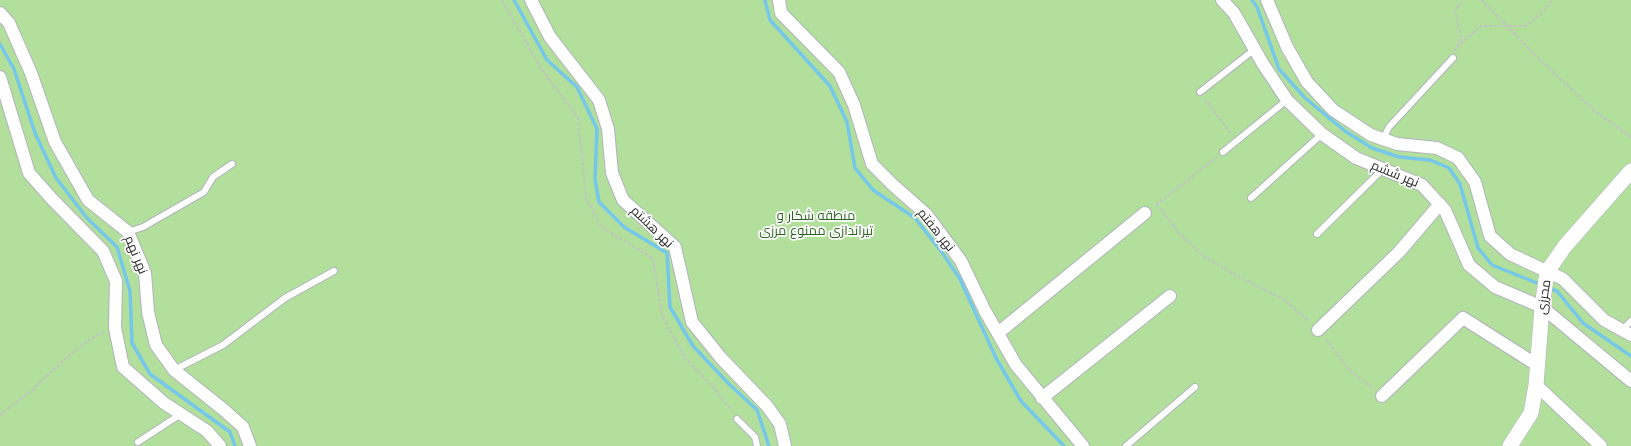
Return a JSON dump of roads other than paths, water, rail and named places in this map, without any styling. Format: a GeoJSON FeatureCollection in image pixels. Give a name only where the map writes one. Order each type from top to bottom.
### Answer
{"type":"FeatureCollection","features":[{"type":"Feature","properties":{"kind":"street","name":"نهر هشتم"},"geometry":{"type":"LineString","coordinates":[[531,0],[550,37],[599,100],[608,128],[612,173],[623,200],[675,247],[692,322],[721,358],[767,406],[780,424],[785,446]]}},
{"type":"Feature","properties":{"kind":"street","name":"نهر هفتم"},"geometry":{"type":"LineString","coordinates":[[779,0],[781,13],[838,72],[854,105],[872,164],[893,186],[927,215],[940,231],[961,261],[1016,365],[1083,446]]}},
{"type":"Feature","properties":{"kind":"street","name":"نهر ششم"},"geometry":{"type":"LineString","coordinates":[[1222,0],[1234,13],[1287,100],[1322,134],[1356,158],[1383,170],[1422,184],[1445,210],[1469,265],[1495,286],[1543,303],[1631,381]]}},
{"type":"Feature","properties":{"kind":"street"},"geometry":{"type":"LineString","coordinates":[[1267,0],[1287,47],[1307,82],[1333,110],[1370,135],[1397,144],[1437,148],[1458,158],[1475,182],[1490,236],[1510,254],[1547,276],[1564,279],[1604,320],[1626,333]]}},
{"type":"Feature","properties":{"kind":"street","name":"نهر نهم"},"geometry":{"type":"LineString","coordinates":[[0,13],[9,24],[31,73],[55,142],[88,200],[128,232],[145,273],[148,312],[156,345],[174,370],[243,427],[250,446]]}},
{"type":"Feature","properties":{"kind":"street"},"geometry":{"type":"LineString","coordinates":[[0,77],[5,87],[29,173],[52,200],[103,251],[116,281],[116,328],[123,367],[164,403],[207,431],[220,446]]}},
{"type":"Feature","properties":{"kind":"street","name":"محرزی"},"geometry":{"type":"LineString","coordinates":[[1510,446],[1531,413],[1536,385],[1543,303],[1547,276],[1565,246],[1631,171]]}},
{"type":"Feature","properties":{"kind":"street"},"geometry":{"type":"LineString","coordinates":[[1318,330],[1399,252],[1440,204]]}},
{"type":"Feature","properties":{"kind":"street"},"geometry":{"type":"LineString","coordinates":[[998,333],[1146,213]]}},
{"type":"Feature","properties":{"kind":"street"},"geometry":{"type":"LineString","coordinates":[[1042,398],[1170,296]]}},
{"type":"Feature","properties":{"kind":"street"},"geometry":{"type":"LineString","coordinates":[[1382,396],[1463,318],[1537,365]]}},
{"type":"Feature","properties":{"kind":"street"},"geometry":{"type":"LineString","coordinates":[[1536,385],[1601,446]]}},
{"type":"Feature","properties":{"kind":"lane"},"geometry":{"type":"LineString","coordinates":[[1200,92],[1255,49]]}},
{"type":"Feature","properties":{"kind":"lane"},"geometry":{"type":"LineString","coordinates":[[1383,139],[1389,127],[1452,58]]}},
{"type":"Feature","properties":{"kind":"lane"},"geometry":{"type":"LineString","coordinates":[[1223,152],[1287,100]]}},
{"type":"Feature","properties":{"kind":"lane"},"geometry":{"type":"LineString","coordinates":[[1251,198],[1322,134]]}},
{"type":"Feature","properties":{"kind":"lane"},"geometry":{"type":"LineString","coordinates":[[128,232],[143,227],[204,192],[213,177],[232,164]]}},
{"type":"Feature","properties":{"kind":"lane"},"geometry":{"type":"LineString","coordinates":[[1316,234],[1383,170]]}},
{"type":"Feature","properties":{"kind":"lane"},"geometry":{"type":"LineString","coordinates":[[174,370],[223,345],[285,298],[334,271]]}},
{"type":"Feature","properties":{"kind":"lane"},"geometry":{"type":"LineString","coordinates":[[1626,333],[1631,321]]}},
{"type":"Feature","properties":{"kind":"lane"},"geometry":{"type":"LineString","coordinates":[[1126,446],[1195,387]]}},
{"type":"Feature","properties":{"kind":"lane"},"geometry":{"type":"LineString","coordinates":[[138,442],[181,414]]}},
{"type":"Feature","properties":{"kind":"lane"},"geometry":{"type":"LineString","coordinates":[[737,418],[755,437],[757,446]]}},
{"type":"Feature","properties":{"kind":"waterway"},"geometry":{"type":"LineString","coordinates":[[514,0],[547,60],[577,87],[597,129],[595,179],[599,202],[624,227],[667,253],[670,307],[693,346],[729,384],[757,410],[769,446]]}},
{"type":"Feature","properties":{"kind":"waterway"},"geometry":{"type":"LineString","coordinates":[[765,0],[770,20],[830,86],[847,122],[855,168],[873,190],[915,218],[941,251],[960,279],[996,358],[1021,401],[1064,446]]}},
{"type":"Feature","properties":{"kind":"waterway"},"geometry":{"type":"LineString","coordinates":[[1252,0],[1257,7],[1279,69],[1305,98],[1345,131],[1372,148],[1399,157],[1430,160],[1449,168],[1460,184],[1478,248],[1492,265],[1542,285]]}},
{"type":"Feature","properties":{"kind":"waterway"},"geometry":{"type":"LineString","coordinates":[[0,44],[14,69],[35,133],[56,178],[87,218],[117,247],[130,291],[132,343],[150,374],[230,432],[235,446]]}},
{"type":"Feature","properties":{"kind":"waterway"},"geometry":{"type":"LineString","coordinates":[[1548,288],[1557,291],[1583,323],[1631,356]]}},
{"type":"Feature","properties":{"kind":"park label","name":"منطقه شکار و تیراندازی ممنوع مرزی"},"geometry":{"type":"Point","coordinates":[816,224]}}]}
